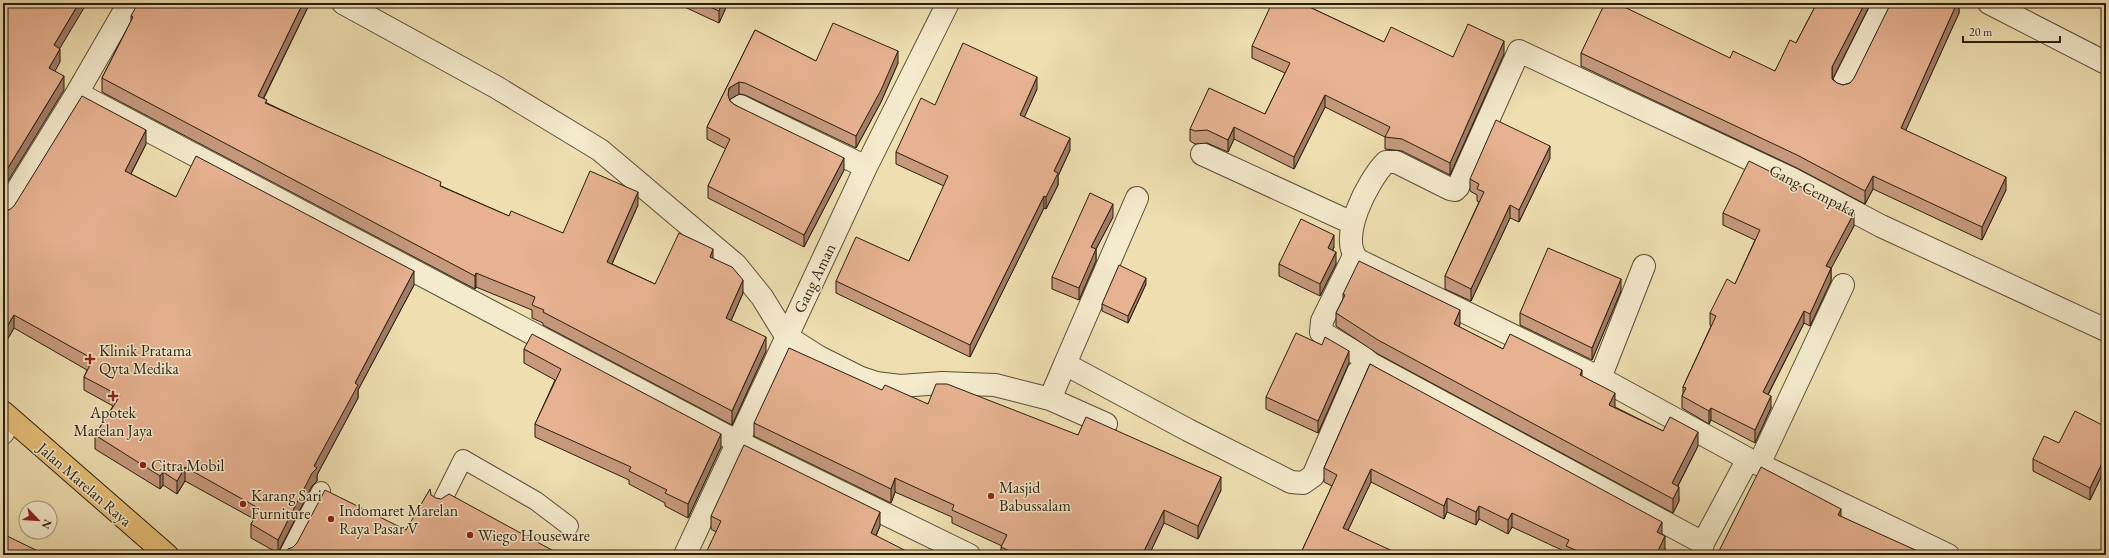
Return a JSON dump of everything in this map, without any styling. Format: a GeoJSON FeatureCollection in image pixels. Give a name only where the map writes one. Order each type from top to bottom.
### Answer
{"type":"FeatureCollection","features":[{"type":"Feature","properties":{"kind":"main road","name":"Jalan Marelan Raya"},"geometry":{"type":"LineString","coordinates":[[6,422],[167,555]]}},
{"type":"Feature","properties":{"kind":"street"},"geometry":{"type":"LineString","coordinates":[[3,213],[77,93],[129,3]]}},
{"type":"Feature","properties":{"kind":"street"},"geometry":{"type":"LineString","coordinates":[[343,3],[496,87],[600,150],[736,265],[762,297],[786,336],[861,378],[876,383],[900,386],[942,383],[995,385],[1050,399],[1106,424]]}},
{"type":"Feature","properties":{"kind":"street","name":"Gang Aman"},"geometry":{"type":"LineString","coordinates":[[685,555],[786,336],[817,276],[866,166],[948,3]]}},
{"type":"Feature","properties":{"kind":"street"},"geometry":{"type":"LineString","coordinates":[[1843,85],[1884,3]]}},
{"type":"Feature","properties":{"kind":"street"},"geometry":{"type":"LineString","coordinates":[[1989,3],[2106,63]]}},
{"type":"Feature","properties":{"kind":"street","name":"Gang Cempaka"},"geometry":{"type":"LineString","coordinates":[[1352,223],[1376,173],[1386,162],[1396,162],[1450,189],[1455,190],[1458,187],[1519,51],[1792,178],[1881,226],[2106,330]]}},
{"type":"Feature","properties":{"kind":"street"},"geometry":{"type":"LineString","coordinates":[[77,93],[738,442],[970,555]]}},
{"type":"Feature","properties":{"kind":"street"},"geometry":{"type":"LineString","coordinates":[[740,106],[866,166]]}},
{"type":"Feature","properties":{"kind":"street"},"geometry":{"type":"LineString","coordinates":[[1202,154],[1352,223],[1350,245],[1354,256],[1358,260],[1600,378],[1753,461],[1948,555]]}},
{"type":"Feature","properties":{"kind":"street"},"geometry":{"type":"LineString","coordinates":[[1050,399],[1137,198]]}},
{"type":"Feature","properties":{"kind":"street"},"geometry":{"type":"LineString","coordinates":[[1354,256],[1322,321],[1321,332],[1363,357],[1371,364],[1702,549],[1753,461],[1843,285]]}},
{"type":"Feature","properties":{"kind":"street"},"geometry":{"type":"LineString","coordinates":[[1600,378],[1644,266]]}},
{"type":"Feature","properties":{"kind":"street"},"geometry":{"type":"LineString","coordinates":[[1065,364],[1195,434],[1279,476],[1298,483],[1308,481],[1313,476],[1358,372],[1365,366],[1371,364]]}},
{"type":"Feature","properties":{"kind":"lane"},"geometry":{"type":"LineString","coordinates":[[440,505],[463,459],[536,501],[569,526]]}},
{"type":"Feature","properties":{"kind":"lane"},"geometry":{"type":"LineString","coordinates":[[288,555],[322,491]]}},
{"type":"Feature","properties":{"kind":"building"},"geometry":{"type":"Polygon","coordinates":[[[3,3],[79,3],[54,45],[60,49],[49,68],[64,76],[3,176],[3,3]]]}},
{"type":"Feature","properties":{"kind":"building"},"geometry":{"type":"Polygon","coordinates":[[[138,3],[303,3],[258,96],[267,100],[265,103],[441,182],[440,186],[509,216],[511,211],[563,233],[590,171],[638,192],[607,262],[655,284],[679,233],[713,249],[710,257],[732,267],[743,280],[726,318],[766,337],[732,411],[543,312],[544,310],[532,305],[535,297],[476,273],[475,276],[102,78],[133,17],[131,16],[138,3]]]}},
{"type":"Feature","properties":{"kind":"building"},"geometry":{"type":"Polygon","coordinates":[[[701,3],[722,3],[719,11],[701,3]]]}},
{"type":"Feature","properties":{"kind":"building"},"geometry":{"type":"Polygon","coordinates":[[[1272,3],[1306,3],[1305,5],[1384,42],[1391,27],[1453,57],[1468,24],[1504,41],[1450,163],[1402,139],[1385,137],[1390,127],[1325,95],[1294,157],[1234,127],[1228,140],[1207,130],[1195,131],[1190,129],[1209,88],[1265,114],[1290,63],[1252,46],[1272,3]]]}},
{"type":"Feature","properties":{"kind":"building"},"geometry":{"type":"Polygon","coordinates":[[[1605,3],[1616,3],[1730,58],[1733,51],[1775,71],[1790,40],[1796,43],[1817,3],[1865,3],[1832,67],[1832,79],[1843,85],[1850,83],[1854,78],[1891,3],[1957,3],[1901,128],[2006,177],[1982,227],[1873,176],[1865,191],[1797,155],[1581,53],[1605,3]]]}},
{"type":"Feature","properties":{"kind":"building"},"geometry":{"type":"Polygon","coordinates":[[[833,23],[898,51],[881,90],[856,136],[745,83],[739,82],[729,88],[728,95],[730,101],[735,105],[844,158],[804,235],[708,186],[730,139],[707,127],[755,30],[816,61],[833,23]]]}},
{"type":"Feature","properties":{"kind":"building"},"geometry":{"type":"Polygon","coordinates":[[[963,43],[1037,77],[1020,115],[1070,138],[1054,171],[1058,173],[1046,197],[1044,196],[970,345],[836,281],[856,237],[909,261],[948,176],[896,152],[921,98],[935,105],[963,43]]]}},
{"type":"Feature","properties":{"kind":"building"},"geometry":{"type":"Polygon","coordinates":[[[82,96],[146,130],[125,171],[176,197],[196,156],[414,271],[355,383],[358,385],[314,466],[317,468],[312,473],[278,540],[251,524],[260,509],[185,467],[177,481],[163,472],[160,476],[95,435],[120,396],[84,377],[93,359],[14,315],[3,333],[3,212],[14,206],[82,96]]]}},
{"type":"Feature","properties":{"kind":"building"},"geometry":{"type":"Polygon","coordinates":[[[1496,120],[1550,146],[1519,210],[1510,205],[1471,289],[1445,276],[1484,192],[1477,189],[1479,184],[1470,179],[1496,120]]]}},
{"type":"Feature","properties":{"kind":"building"},"geometry":{"type":"Polygon","coordinates":[[[1749,161],[1854,213],[1826,266],[1831,268],[1810,314],[1804,311],[1763,392],[1771,396],[1755,430],[1711,408],[1709,411],[1682,396],[1686,388],[1683,387],[1716,316],[1710,313],[1727,279],[1735,284],[1760,230],[1723,213],[1749,161]]]}},
{"type":"Feature","properties":{"kind":"building"},"geometry":{"type":"Polygon","coordinates":[[[1090,193],[1113,204],[1091,247],[1096,249],[1079,288],[1052,277],[1090,193]]]}},
{"type":"Feature","properties":{"kind":"building"},"geometry":{"type":"Polygon","coordinates":[[[1301,219],[1334,235],[1328,248],[1336,252],[1320,284],[1279,264],[1301,219]]]}},
{"type":"Feature","properties":{"kind":"building"},"geometry":{"type":"Polygon","coordinates":[[[1548,248],[1621,279],[1592,348],[1520,313],[1548,248]]]}},
{"type":"Feature","properties":{"kind":"building"},"geometry":{"type":"Polygon","coordinates":[[[1359,261],[1460,310],[1454,324],[1503,349],[1510,334],[1582,370],[1580,375],[1615,393],[1609,405],[1663,431],[1670,417],[1698,432],[1672,483],[1679,487],[1673,499],[1378,340],[1336,313],[1345,295],[1343,294],[1359,261]]]}},
{"type":"Feature","properties":{"kind":"building"},"geometry":{"type":"Polygon","coordinates":[[[1119,265],[1146,278],[1128,316],[1102,304],[1119,265]]]}},
{"type":"Feature","properties":{"kind":"building"},"geometry":{"type":"Polygon","coordinates":[[[1296,333],[1322,345],[1325,337],[1349,351],[1318,421],[1266,397],[1296,333]]]}},
{"type":"Feature","properties":{"kind":"building"},"geometry":{"type":"Polygon","coordinates":[[[532,334],[721,434],[688,504],[665,493],[667,490],[629,471],[631,467],[535,424],[561,369],[524,349],[532,334]]]}},
{"type":"Feature","properties":{"kind":"building"},"geometry":{"type":"Polygon","coordinates":[[[789,348],[882,390],[885,385],[928,404],[936,384],[947,384],[1078,435],[1086,417],[1221,477],[1198,526],[1164,510],[1142,555],[1018,555],[1001,547],[1007,535],[952,510],[954,505],[895,478],[891,489],[754,423],[789,348]]]}},
{"type":"Feature","properties":{"kind":"building"},"geometry":{"type":"Polygon","coordinates":[[[1370,364],[1662,522],[1657,532],[1665,536],[1656,555],[1587,555],[1566,546],[1569,540],[1512,513],[1508,520],[1479,506],[1476,512],[1447,498],[1444,506],[1371,469],[1343,528],[1401,555],[1300,555],[1337,475],[1324,468],[1370,364]]]}},
{"type":"Feature","properties":{"kind":"building"},"geometry":{"type":"Polygon","coordinates":[[[2075,411],[2106,427],[2106,455],[2090,488],[2033,459],[2044,436],[2059,443],[2075,411]]]}},
{"type":"Feature","properties":{"kind":"building"},"geometry":{"type":"Polygon","coordinates":[[[744,445],[880,512],[871,533],[914,555],[705,555],[721,521],[711,516],[744,445]]]}},
{"type":"Feature","properties":{"kind":"building"},"geometry":{"type":"Polygon","coordinates":[[[1761,467],[1841,509],[1838,515],[1922,553],[1921,555],[1710,555],[1713,550],[1718,553],[1761,467]]]}},
{"type":"Feature","properties":{"kind":"building"},"geometry":{"type":"Polygon","coordinates":[[[430,489],[431,495],[436,498],[441,499],[449,494],[561,555],[285,555],[288,549],[297,543],[325,490],[406,530],[430,489]]]}},
{"type":"Feature","properties":{"kind":"building"},"geometry":{"type":"Polygon","coordinates":[[[3,534],[44,554],[44,555],[3,555],[3,534]]]}},
{"type":"Feature","properties":{"kind":"place","name":"Klinik Pratama Qyta Medika"},"geometry":{"type":"Point","coordinates":[90,359]}},
{"type":"Feature","properties":{"kind":"place","name":"Apotek Marelan Jaya"},"geometry":{"type":"Point","coordinates":[113,396]}},
{"type":"Feature","properties":{"kind":"place","name":"Citra Mobil"},"geometry":{"type":"Point","coordinates":[143,465]}},
{"type":"Feature","properties":{"kind":"place","name":"Masjid Babussalam"},"geometry":{"type":"Point","coordinates":[991,496]}},
{"type":"Feature","properties":{"kind":"place","name":"Karang Sari Furniture"},"geometry":{"type":"Point","coordinates":[243,504]}},
{"type":"Feature","properties":{"kind":"place","name":"Indomaret Marelan Raya Pasar V"},"geometry":{"type":"Point","coordinates":[331,519]}},
{"type":"Feature","properties":{"kind":"place","name":"Wiego Houseware"},"geometry":{"type":"Point","coordinates":[470,535]}}]}
